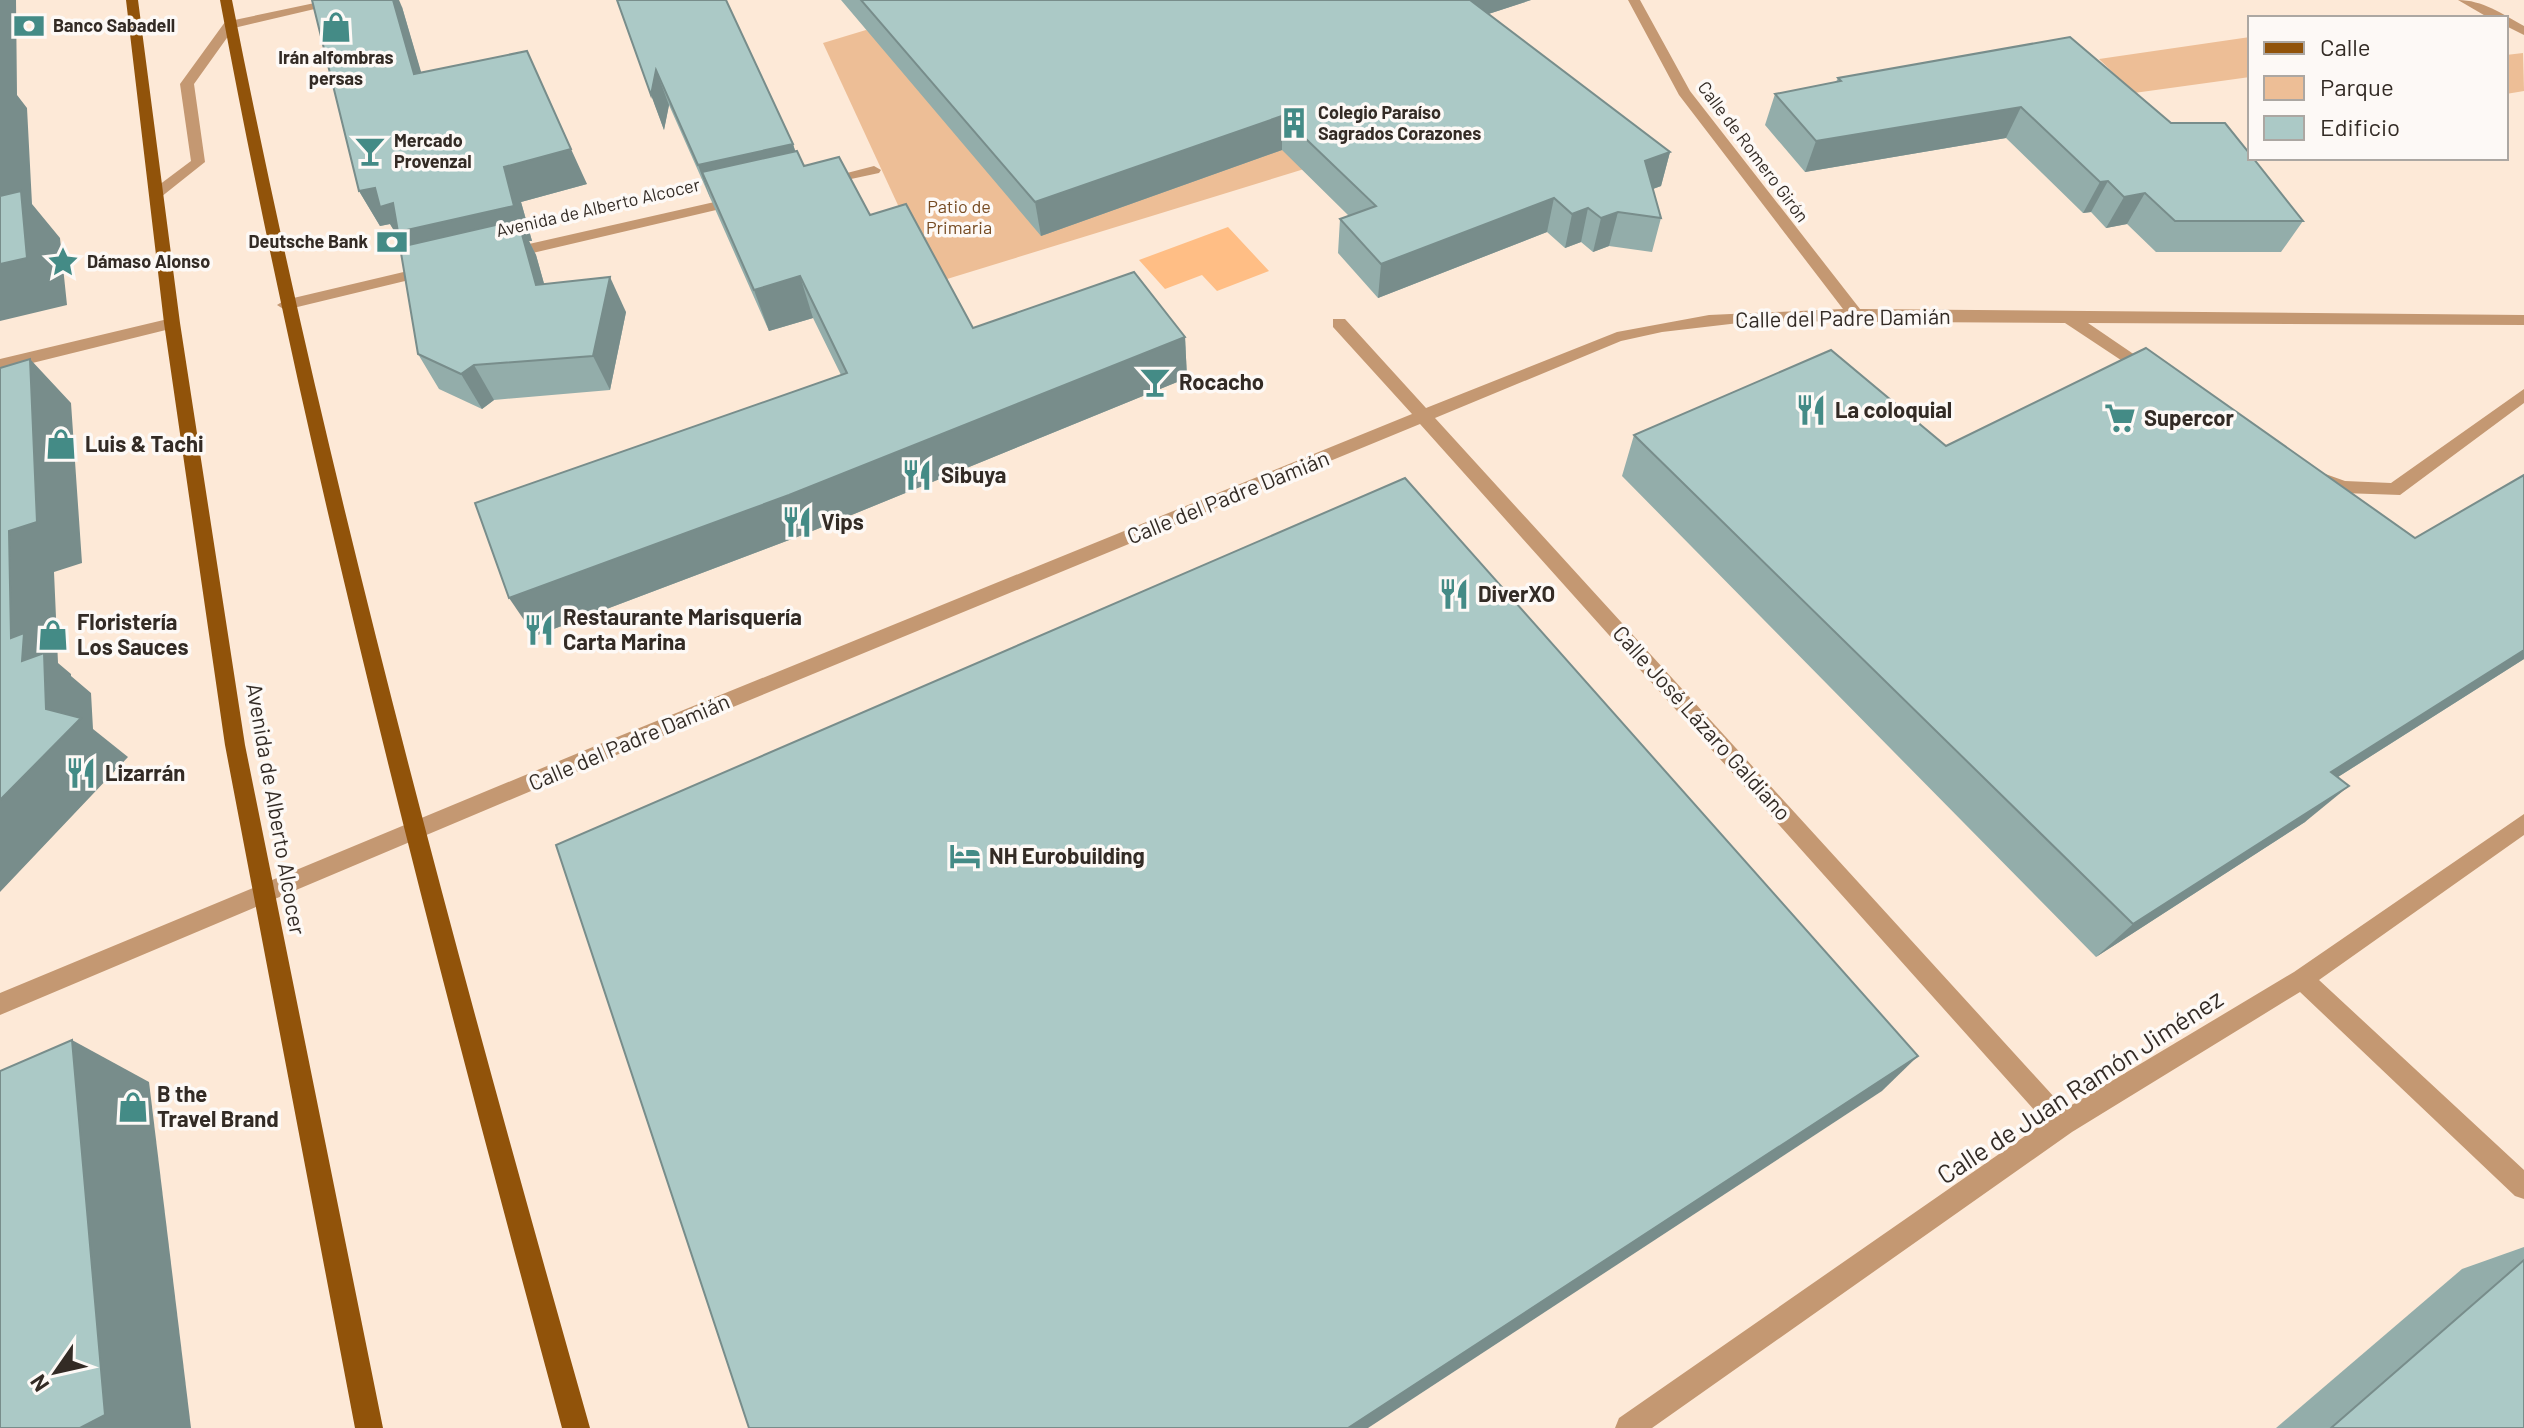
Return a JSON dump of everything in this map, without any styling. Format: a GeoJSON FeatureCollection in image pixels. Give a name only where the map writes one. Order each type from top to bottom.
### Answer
{"type":"FeatureCollection","features":[{"type":"Feature","properties":{"kind":"main road","name":"Avenida de Alberto Alcocer"},"geometry":{"type":"LineString","coordinates":[[132,0],[172,323],[235,745],[369,1428]]}},
{"type":"Feature","properties":{"kind":"main road"},"geometry":{"type":"LineString","coordinates":[[226,0],[285,305],[377,687],[417,832],[456,993],[576,1428]]}},
{"type":"Feature","properties":{"kind":"street"},"geometry":{"type":"LineString","coordinates":[[156,194],[198,162],[187,84],[230,25],[347,0]]}},
{"type":"Feature","properties":{"kind":"street","name":"Calle de Romero Girón"},"geometry":{"type":"LineString","coordinates":[[1634,0],[1684,92],[1857,316]]}},
{"type":"Feature","properties":{"kind":"street"},"geometry":{"type":"LineString","coordinates":[[2464,0],[2495,16]]}},
{"type":"Feature","properties":{"kind":"street"},"geometry":{"type":"LineString","coordinates":[[813,184],[874,170]]}},
{"type":"Feature","properties":{"kind":"street","name":"Avenida de Alberto Alcocer"},"geometry":{"type":"LineString","coordinates":[[491,257],[752,198]]}},
{"type":"Feature","properties":{"kind":"street"},"geometry":{"type":"LineString","coordinates":[[285,305],[445,268]]}},
{"type":"Feature","properties":{"kind":"street","name":"Calle del Padre Damián"},"geometry":{"type":"LineString","coordinates":[[0,1004],[607,750],[1617,337],[1656,327],[1741,318],[2524,320]]}},
{"type":"Feature","properties":{"kind":"street"},"geometry":{"type":"LineString","coordinates":[[2069,318],[2165,384]]}},
{"type":"Feature","properties":{"kind":"street"},"geometry":{"type":"LineString","coordinates":[[0,365],[172,323]]}},
{"type":"Feature","properties":{"kind":"street","name":"Calle José Lázaro Galdiano"},"geometry":{"type":"LineString","coordinates":[[1339,323],[2063,1124]]}},
{"type":"Feature","properties":{"kind":"street"},"geometry":{"type":"LineString","coordinates":[[2305,473],[2343,487],[2394,490],[2524,395]]}},
{"type":"Feature","properties":{"kind":"street","name":"Calle de Juan Ramón Jiménez"},"geometry":{"type":"LineString","coordinates":[[1629,1428],[2063,1124],[2302,979],[2524,823]]}},
{"type":"Feature","properties":{"kind":"street"},"geometry":{"type":"LineString","coordinates":[[2302,979],[2524,1187]]}},
{"type":"Feature","properties":{"kind":"green space","name":"Patio de Primaria"},"geometry":{"type":"Polygon","coordinates":[[[866,30],[1306,141],[1327,162],[934,283],[823,43],[866,30]]]}},
{"type":"Feature","properties":{"kind":"green space"},"geometry":{"type":"Polygon","coordinates":[[[2248,37],[2248,77],[2134,93],[2099,59],[2248,37]]]}},
{"type":"Feature","properties":{"kind":"green space"},"geometry":{"type":"Polygon","coordinates":[[[2523,53],[2524,91],[2508,94],[2508,55],[2523,53]]]}},
{"type":"Feature","properties":{"kind":"shaded area"},"geometry":{"type":"Polygon","coordinates":[[[1228,227],[1269,271],[1217,291],[1202,275],[1165,289],[1139,260],[1228,227]]]}},
{"type":"Feature","properties":{"kind":"building"},"geometry":{"type":"Polygon","coordinates":[[[312,0],[393,0],[414,74],[527,51],[571,149],[504,167],[514,206],[398,232],[393,203],[380,207],[375,188],[359,191],[312,0]]]}},
{"type":"Feature","properties":{"kind":"building"},"geometry":{"type":"Polygon","coordinates":[[[617,0],[726,0],[793,144],[698,165],[656,70],[651,95],[617,0]]]}},
{"type":"Feature","properties":{"kind":"building"},"geometry":{"type":"Polygon","coordinates":[[[861,0],[1470,0],[1670,152],[1645,161],[1661,218],[1618,212],[1601,218],[1588,208],[1572,214],[1554,198],[1381,264],[1340,219],[1376,206],[1282,116],[1035,202],[861,0]]]}},
{"type":"Feature","properties":{"kind":"building"},"geometry":{"type":"Polygon","coordinates":[[[2070,37],[2171,123],[2225,123],[2248,152],[2248,160],[2255,160],[2303,221],[2175,221],[2145,193],[2124,197],[2108,181],[2100,182],[2021,107],[1816,141],[1775,94],[1841,81],[1838,78],[2070,37]]]}},
{"type":"Feature","properties":{"kind":"building"},"geometry":{"type":"Polygon","coordinates":[[[797,151],[804,166],[839,157],[870,215],[906,204],[973,328],[1134,272],[1185,337],[789,495],[509,598],[475,503],[847,373],[800,276],[754,290],[702,172],[797,151]]]}},
{"type":"Feature","properties":{"kind":"building"},"geometry":{"type":"Polygon","coordinates":[[[21,191],[27,258],[0,264],[0,196],[21,191]]]}},
{"type":"Feature","properties":{"kind":"building"},"geometry":{"type":"Polygon","coordinates":[[[518,220],[536,285],[610,277],[593,356],[474,365],[461,374],[418,354],[400,247],[518,220]]]}},
{"type":"Feature","properties":{"kind":"building"},"geometry":{"type":"Polygon","coordinates":[[[2146,348],[2415,538],[2524,475],[2524,650],[2331,772],[2349,786],[2133,924],[1634,435],[1831,350],[1946,446],[2146,348]]]}},
{"type":"Feature","properties":{"kind":"building"},"geometry":{"type":"Polygon","coordinates":[[[30,359],[37,522],[9,531],[11,638],[24,633],[22,661],[44,653],[46,709],[81,718],[0,800],[0,368],[30,359]]]}},
{"type":"Feature","properties":{"kind":"building"},"geometry":{"type":"Polygon","coordinates":[[[1405,478],[1918,1056],[1348,1428],[749,1428],[556,845],[1405,478]]]}},
{"type":"Feature","properties":{"kind":"building"},"geometry":{"type":"Polygon","coordinates":[[[72,1040],[105,1415],[80,1428],[0,1428],[0,1071],[72,1040]]]}},
{"type":"Feature","properties":{"kind":"building"},"geometry":{"type":"Polygon","coordinates":[[[2524,1260],[2524,1428],[2331,1428],[2524,1260]]]}},
{"type":"Feature","properties":{"kind":"place","name":"Banco Sabadell"},"geometry":{"type":"Point","coordinates":[29,26]}},
{"type":"Feature","properties":{"kind":"place","name":"Irán alfombras persas"},"geometry":{"type":"Point","coordinates":[336,27]}},
{"type":"Feature","properties":{"kind":"place","name":"Colegio Paraíso Sagrados Corazones"},"geometry":{"type":"Point","coordinates":[1294,123]}},
{"type":"Feature","properties":{"kind":"place","name":"Mercado Provenzal"},"geometry":{"type":"Point","coordinates":[370,151]}},
{"type":"Feature","properties":{"kind":"place","name":"Deutsche Bank"},"geometry":{"type":"Point","coordinates":[392,242]}},
{"type":"Feature","properties":{"kind":"place","name":"Dámaso Alonso"},"geometry":{"type":"Point","coordinates":[63,262]}},
{"type":"Feature","properties":{"kind":"place","name":"Rocacho"},"geometry":{"type":"Point","coordinates":[1155,382]}},
{"type":"Feature","properties":{"kind":"place","name":"La coloquial"},"geometry":{"type":"Point","coordinates":[1811,410]}},
{"type":"Feature","properties":{"kind":"place","name":"Supercor"},"geometry":{"type":"Point","coordinates":[2120,418]}},
{"type":"Feature","properties":{"kind":"place","name":"Luis & Tachi"},"geometry":{"type":"Point","coordinates":[61,444]}},
{"type":"Feature","properties":{"kind":"place","name":"Sibuya"},"geometry":{"type":"Point","coordinates":[917,475]}},
{"type":"Feature","properties":{"kind":"place","name":"Vips"},"geometry":{"type":"Point","coordinates":[797,522]}},
{"type":"Feature","properties":{"kind":"place","name":"DiverXO"},"geometry":{"type":"Point","coordinates":[1454,594]}},
{"type":"Feature","properties":{"kind":"place","name":"Restaurante Marisquería Carta Marina"},"geometry":{"type":"Point","coordinates":[539,630]}},
{"type":"Feature","properties":{"kind":"place","name":"Floristería Los Sauces"},"geometry":{"type":"Point","coordinates":[53,635]}},
{"type":"Feature","properties":{"kind":"place","name":"Lizarrán"},"geometry":{"type":"Point","coordinates":[81,773]}},
{"type":"Feature","properties":{"kind":"place","name":"NH Eurobuilding"},"geometry":{"type":"Point","coordinates":[965,856]}},
{"type":"Feature","properties":{"kind":"place","name":"B the Travel Brand"},"geometry":{"type":"Point","coordinates":[133,1107]}}]}
